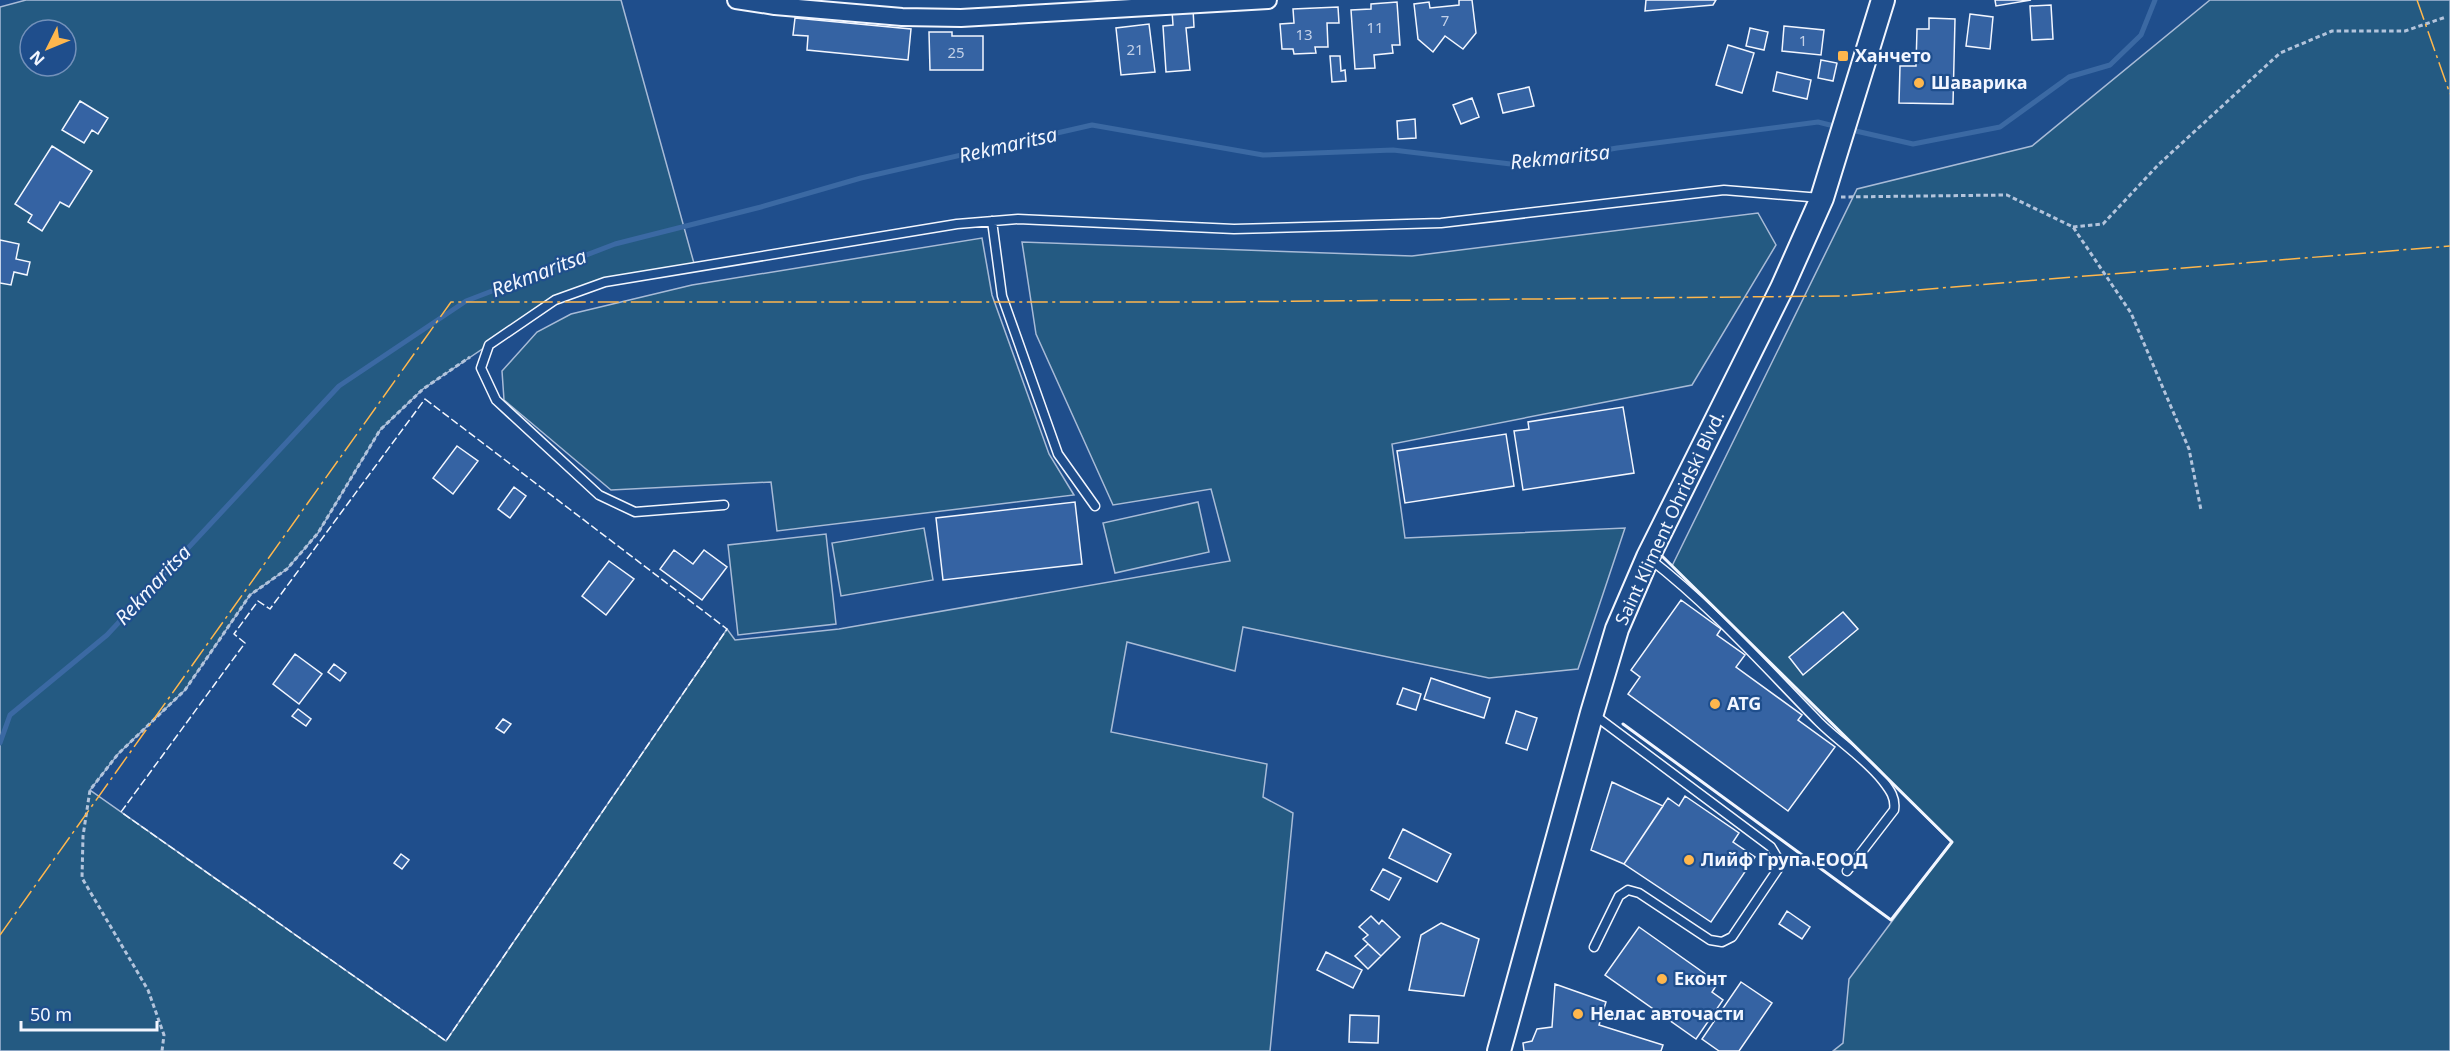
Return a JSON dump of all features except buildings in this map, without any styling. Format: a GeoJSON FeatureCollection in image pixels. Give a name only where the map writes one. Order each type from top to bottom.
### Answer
{"type":"FeatureCollection","features":[{"type":"Feature","properties":{"kind":"main road","name":"Saint Kliment Ohridski Blvd."},"geometry":{"type":"LineString","coordinates":[[1499,1051],[1617,629],[1648,557],[1782,288],[1824,190],[1879,2]]}},
{"type":"Feature","properties":{"kind":"street"},"geometry":{"type":"LineString","coordinates":[[736,0],[833,11],[961,18],[1268,0]]}},
{"type":"Feature","properties":{"kind":"lane"},"geometry":{"type":"LineString","coordinates":[[724,505],[634,512],[599,495],[496,400],[481,368],[489,345],[555,300],[605,282],[946,226],[1018,219],[1234,229],[1441,223],[1724,190],[1824,190]]}},
{"type":"Feature","properties":{"kind":"lane"},"geometry":{"type":"LineString","coordinates":[[992,221],[1002,296],[1058,454],[1095,506]]}},
{"type":"Feature","properties":{"kind":"lane"},"geometry":{"type":"LineString","coordinates":[[1648,557],[1682,584],[1824,727],[1881,779],[1893,794],[1894,810],[1847,871]]}},
{"type":"Feature","properties":{"kind":"lane"},"geometry":{"type":"LineString","coordinates":[[1592,713],[1771,847],[1777,857],[1778,869],[1732,937],[1722,942],[1710,940],[1639,893],[1628,890],[1619,896],[1594,947]]}},
{"type":"Feature","properties":{"kind":"path"},"geometry":{"type":"LineString","coordinates":[[2073,227],[2103,224],[2158,165],[2280,53],[2332,31],[2405,31],[2446,17]]}},
{"type":"Feature","properties":{"kind":"path"},"geometry":{"type":"LineString","coordinates":[[1824,190],[2007,195],[2073,227],[2131,314],[2189,449],[2201,510]]}},
{"type":"Feature","properties":{"kind":"path"},"geometry":{"type":"LineString","coordinates":[[162,1051],[164,1035],[148,990],[82,878],[83,836],[90,790],[118,754],[185,690],[250,595],[287,569],[318,533],[380,430],[423,389],[489,345]]}},
{"type":"Feature","properties":{"kind":"shaded area"},"geometry":{"type":"Polygon","coordinates":[[[26,0],[621,0],[695,267],[605,282],[555,300],[423,389],[380,430],[318,533],[287,569],[250,595],[185,690],[118,754],[90,790],[446,1041],[727,629],[735,640],[839,629],[1230,561],[1211,489],[1113,505],[1036,334],[1022,242],[1412,256],[1758,213],[1776,245],[1692,385],[1392,444],[1405,538],[1625,528],[1578,669],[1489,678],[1243,627],[1235,671],[1127,642],[1111,732],[1267,764],[1263,797],[1293,813],[1270,1051],[0,1051],[0,7],[26,0]]]}},
{"type":"Feature","properties":{"kind":"shaded area"},"geometry":{"type":"Polygon","coordinates":[[[2210,0],[2450,0],[2450,1051],[1833,1051],[1843,1043],[1849,979],[1951,842],[1672,566],[1857,189],[2032,146],[2210,0]]]}},
{"type":"Feature","properties":{"kind":"shaded area"},"geometry":{"type":"Polygon","coordinates":[[[982,238],[992,295],[1049,454],[1074,495],[777,531],[771,482],[611,490],[504,400],[502,371],[537,332],[571,314],[692,285],[982,238]]]}},
{"type":"Feature","properties":{"kind":"shaded area"},"geometry":{"type":"Polygon","coordinates":[[[1198,502],[1209,552],[1115,573],[1103,523],[1198,502]]]}},
{"type":"Feature","properties":{"kind":"shaded area"},"geometry":{"type":"Polygon","coordinates":[[[924,528],[933,580],[841,596],[832,543],[924,528]]]}},
{"type":"Feature","properties":{"kind":"shaded area"},"geometry":{"type":"Polygon","coordinates":[[[826,534],[836,624],[738,635],[728,545],[826,534]]]}},
{"type":"Feature","properties":{"kind":"waterway","name":"Rekmaritsa"},"geometry":{"type":"LineString","coordinates":[[1847,129],[1913,144],[2000,127],[2069,77],[2110,65],[2141,35],[2155,0]]}},
{"type":"Feature","properties":{"kind":"waterway","name":"Rekmaritsa"},"geometry":{"type":"LineString","coordinates":[[0,743],[10,715],[107,635],[339,386],[466,301],[615,244],[761,207],[861,178],[1092,125],[1263,155],[1393,150],[1519,165],[1617,148],[1818,122],[1838,127]]}},
{"type":"Feature","properties":{"kind":"fence"},"geometry":{"type":"LineString","coordinates":[[425,399],[727,629],[446,1041],[121,812],[245,643],[234,634],[258,601],[270,609],[425,399]]}},
{"type":"Feature","properties":{"kind":"wall"},"geometry":{"type":"LineString","coordinates":[[1623,724],[1891,920],[1952,842],[1662,556]]}},
{"type":"Feature","properties":{"kind":"power"},"geometry":{"type":"LineString","coordinates":[[2417,0],[2450,94]]}},
{"type":"Feature","properties":{"kind":"power"},"geometry":{"type":"LineString","coordinates":[[0,935],[451,302],[1216,302],[1844,296],[2450,246]]}},
{"type":"Feature","properties":{"kind":"place","name":"Ханчето"},"geometry":{"type":"Point","coordinates":[1843,56]}},
{"type":"Feature","properties":{"kind":"place","name":"Шаварика"},"geometry":{"type":"Point","coordinates":[1919,83]}},
{"type":"Feature","properties":{"kind":"place","name":"ATG"},"geometry":{"type":"Point","coordinates":[1715,704]}},
{"type":"Feature","properties":{"kind":"place","name":"Лийф Група ЕООД"},"geometry":{"type":"Point","coordinates":[1689,860]}},
{"type":"Feature","properties":{"kind":"place","name":"Еконт"},"geometry":{"type":"Point","coordinates":[1662,979]}},
{"type":"Feature","properties":{"kind":"place","name":"Нелас авточасти"},"geometry":{"type":"Point","coordinates":[1578,1014]}}]}
